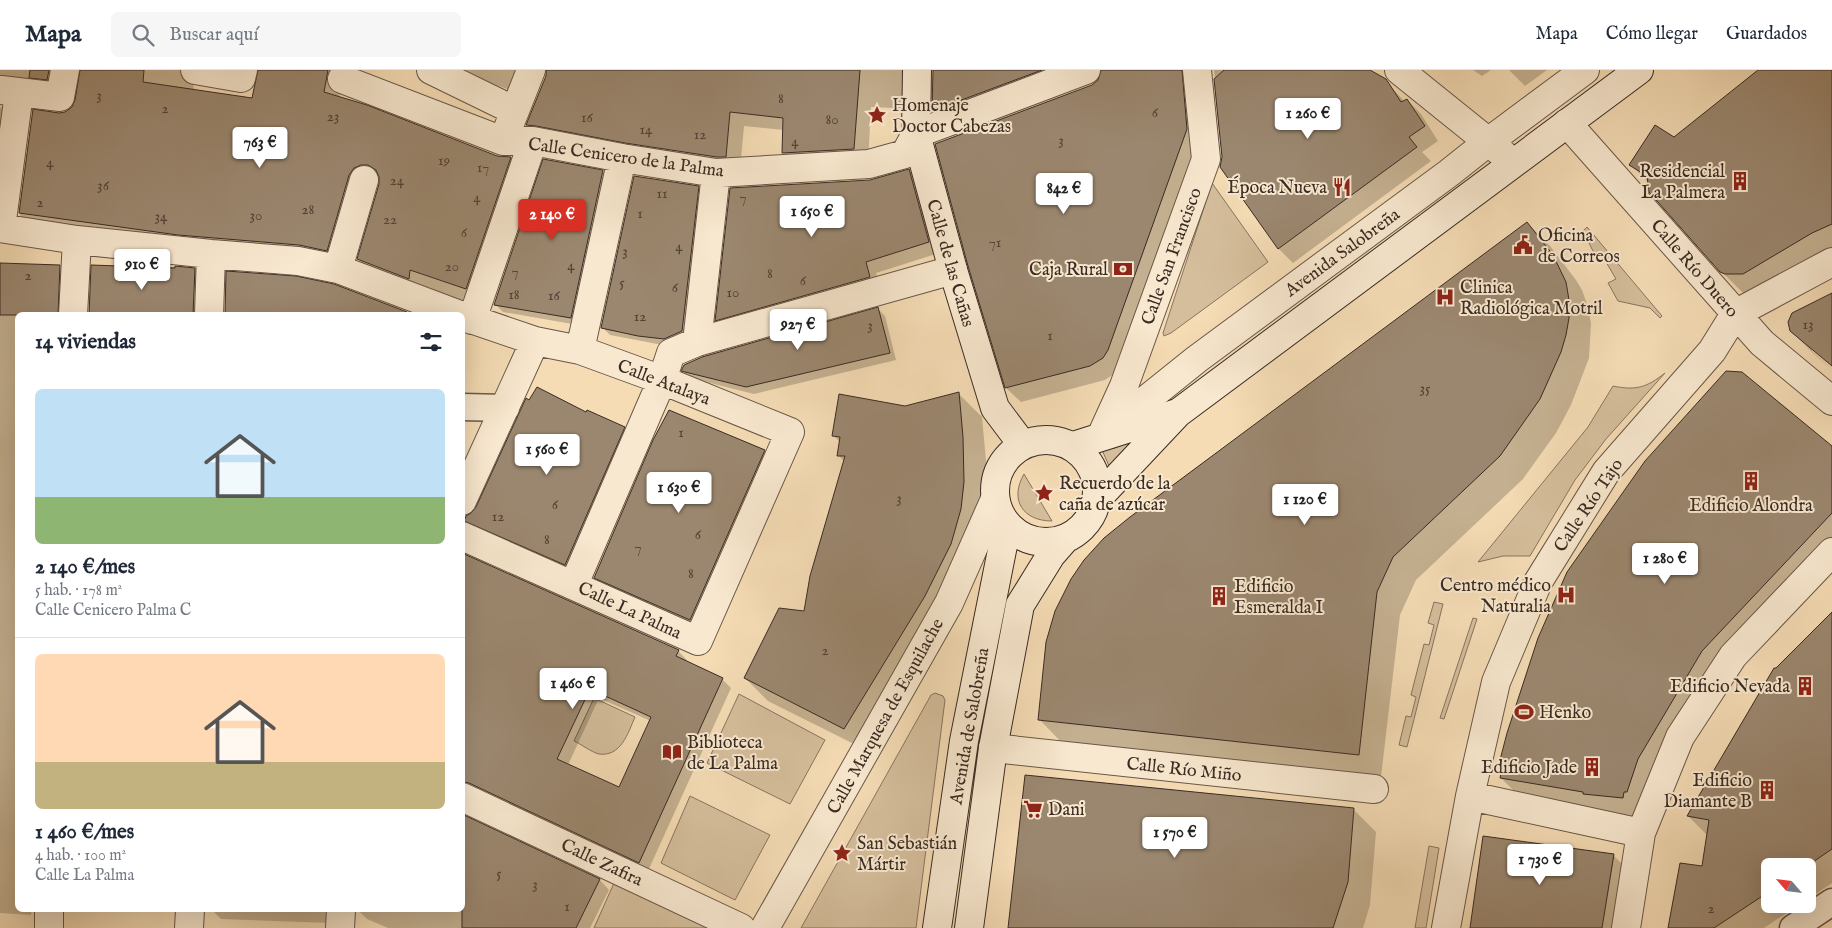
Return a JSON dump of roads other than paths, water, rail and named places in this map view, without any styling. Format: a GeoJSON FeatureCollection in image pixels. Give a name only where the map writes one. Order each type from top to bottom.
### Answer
{"type":"FeatureCollection","features":[{"type":"Feature","properties":{"kind":"street"},"geometry":{"type":"LineString","coordinates":[[1,228],[9,91],[60,97],[65,70]]}},
{"type":"Feature","properties":{"kind":"street"},"geometry":{"type":"LineString","coordinates":[[195,70],[241,78],[243,70]]}},
{"type":"Feature","properties":{"kind":"street"},"geometry":{"type":"LineString","coordinates":[[431,70],[515,110]]}},
{"type":"Feature","properties":{"kind":"street","name":"Calle Cenicero de la Palma"},"geometry":{"type":"LineString","coordinates":[[503,141],[531,70]]}},
{"type":"Feature","properties":{"kind":"street","name":"Calle de las Cañas"},"geometry":{"type":"LineString","coordinates":[[918,70],[916,134],[953,270],[995,408],[1022,444]]}},
{"type":"Feature","properties":{"kind":"street"},"geometry":{"type":"LineString","coordinates":[[916,134],[1086,70]]}},
{"type":"Feature","properties":{"kind":"street","name":"Calle San Francisco"},"geometry":{"type":"LineString","coordinates":[[1101,436],[1124,386],[1206,159],[1197,70]]}},
{"type":"Feature","properties":{"kind":"street"},"geometry":{"type":"LineString","coordinates":[[1399,70],[1515,163]]}},
{"type":"Feature","properties":{"kind":"street","name":"Avenida Salobreña"},"geometry":{"type":"LineString","coordinates":[[1101,436],[1197,359],[1585,70]]}},
{"type":"Feature","properties":{"kind":"street","name":"Avenida Salobreña"},"geometry":{"type":"LineString","coordinates":[[1097,499],[1178,412],[1639,70]]}},
{"type":"Feature","properties":{"kind":"street","name":"Calle Cenicero de la Palma"},"geometry":{"type":"LineString","coordinates":[[342,79],[503,141],[533,141],[716,173],[869,164],[904,154],[916,134]]}},
{"type":"Feature","properties":{"kind":"street","name":"Calle Río Duero"},"geometry":{"type":"LineString","coordinates":[[1567,123],[1762,343],[1832,401]]}},
{"type":"Feature","properties":{"kind":"street"},"geometry":{"type":"LineString","coordinates":[[465,317],[533,141]]}},
{"type":"Feature","properties":{"kind":"street"},"geometry":{"type":"LineString","coordinates":[[580,350],[622,158]]}},
{"type":"Feature","properties":{"kind":"street"},"geometry":{"type":"LineString","coordinates":[[698,342],[716,173]]}},
{"type":"Feature","properties":{"kind":"street"},"geometry":{"type":"LineString","coordinates":[[338,269],[364,180]]}},
{"type":"Feature","properties":{"kind":"street","name":"Calle Atalaya"},"geometry":{"type":"LineString","coordinates":[[1,228],[76,240],[298,261],[338,269],[452,312]]}},
{"type":"Feature","properties":{"kind":"street"},"geometry":{"type":"LineString","coordinates":[[73,312],[76,240]]}},
{"type":"Feature","properties":{"kind":"street"},"geometry":{"type":"LineString","coordinates":[[209,312],[211,254]]}},
{"type":"Feature","properties":{"kind":"street"},"geometry":{"type":"LineString","coordinates":[[1735,314],[1832,262]]}},
{"type":"Feature","properties":{"kind":"street"},"geometry":{"type":"LineString","coordinates":[[574,584],[662,380],[671,353],[698,342],[953,270]]}},
{"type":"Feature","properties":{"kind":"street","name":"Calle Río Tajo"},"geometry":{"type":"LineString","coordinates":[[1446,928],[1470,796],[1496,682],[1538,582],[1606,472],[1712,351],[1735,314]]}},
{"type":"Feature","properties":{"kind":"street","name":"Calle Atalaya"},"geometry":{"type":"LineString","coordinates":[[465,317],[535,341],[580,350],[662,380],[790,432]]}},
{"type":"Feature","properties":{"kind":"street"},"geometry":{"type":"LineString","coordinates":[[465,495],[535,341]]}},
{"type":"Feature","properties":{"kind":"street"},"geometry":{"type":"LineString","coordinates":[[465,407],[506,408]]}},
{"type":"Feature","properties":{"kind":"street","name":"Avenida Salobreña"},"geometry":{"type":"LineString","coordinates":[[1073,446],[1178,412]]}},
{"type":"Feature","properties":{"kind":"street","name":"Calle La Palma"},"geometry":{"type":"LineString","coordinates":[[465,537],[574,584],[698,641],[790,432]]}},
{"type":"Feature","properties":{"kind":"street"},"geometry":{"type":"LineString","coordinates":[[1042,439],[1058,440],[1073,446],[1085,456],[1093,469],[1097,483],[1097,499],[1091,516],[1080,530],[1065,539],[1049,542],[1034,541],[1019,535],[1007,525],[999,513],[995,499],[994,485],[1002,463],[1014,449],[1022,444],[1042,439]]}},
{"type":"Feature","properties":{"kind":"street","name":"Calle Marquesa de Esquilache"},"geometry":{"type":"LineString","coordinates":[[765,928],[949,603],[995,499]]}},
{"type":"Feature","properties":{"kind":"street","name":"Avenida de Salobreña"},"geometry":{"type":"LineString","coordinates":[[937,928],[964,741],[1007,525]]}},
{"type":"Feature","properties":{"kind":"street","name":"Avenida de Salobreña"},"geometry":{"type":"LineString","coordinates":[[969,928],[993,748],[1020,605],[1051,555],[1065,539]]}},
{"type":"Feature","properties":{"kind":"street"},"geometry":{"type":"LineString","coordinates":[[1626,928],[1641,833],[1680,737],[1733,656],[1832,552]]}},
{"type":"Feature","properties":{"kind":"street","name":"Calle Río Miño"},"geometry":{"type":"LineString","coordinates":[[993,748],[1374,789]]}},
{"type":"Feature","properties":{"kind":"street"},"geometry":{"type":"LineString","coordinates":[[1470,796],[1641,833]]}},
{"type":"Feature","properties":{"kind":"street","name":"Calle Zafira"},"geometry":{"type":"LineString","coordinates":[[465,798],[741,928]]}},
{"type":"Feature","properties":{"kind":"street"},"geometry":{"type":"LineString","coordinates":[[1793,928],[1832,902]]}},
{"type":"Feature","properties":{"kind":"street"},"geometry":{"type":"LineString","coordinates":[[49,912],[49,928]]}},
{"type":"Feature","properties":{"kind":"street"},"geometry":{"type":"LineString","coordinates":[[189,928],[190,912]]}},
{"type":"Feature","properties":{"kind":"street"},"geometry":{"type":"LineString","coordinates":[[340,928],[341,912]]}},
{"type":"Feature","properties":{"kind":"place","name":"Homenaje Doctor Cabezas"},"geometry":{"type":"Point","coordinates":[877,115]}},
{"type":"Feature","properties":{"kind":"place","name":"Residencial La Palmera"},"geometry":{"type":"Point","coordinates":[1740,181]}},
{"type":"Feature","properties":{"kind":"place","name":"Época Nueva"},"geometry":{"type":"Point","coordinates":[1342,187]}},
{"type":"Feature","properties":{"kind":"place","name":"Oficina de Correos"},"geometry":{"type":"Point","coordinates":[1523,245]}},
{"type":"Feature","properties":{"kind":"place","name":"Caja Rural"},"geometry":{"type":"Point","coordinates":[1123,269]}},
{"type":"Feature","properties":{"kind":"place","name":"Clinica Radiológica Motril"},"geometry":{"type":"Point","coordinates":[1445,297]}},
{"type":"Feature","properties":{"kind":"place","name":"Edificio Alondra"},"geometry":{"type":"Point","coordinates":[1751,481]}},
{"type":"Feature","properties":{"kind":"place","name":"Recuerdo de la caña de azúcar"},"geometry":{"type":"Point","coordinates":[1044,493]}},
{"type":"Feature","properties":{"kind":"place","name":"Centro médico Naturalia"},"geometry":{"type":"Point","coordinates":[1566,595]}},
{"type":"Feature","properties":{"kind":"place","name":"Edificio Esmeralda I"},"geometry":{"type":"Point","coordinates":[1219,596]}},
{"type":"Feature","properties":{"kind":"place","name":"Edificio Nevada"},"geometry":{"type":"Point","coordinates":[1805,686]}},
{"type":"Feature","properties":{"kind":"place","name":"Henko"},"geometry":{"type":"Point","coordinates":[1524,712]}},
{"type":"Feature","properties":{"kind":"place","name":"Biblioteca de La Palma"},"geometry":{"type":"Point","coordinates":[672,752]}},
{"type":"Feature","properties":{"kind":"place","name":"Edificio Jade"},"geometry":{"type":"Point","coordinates":[1592,767]}},
{"type":"Feature","properties":{"kind":"place","name":"Edificio Diamante B"},"geometry":{"type":"Point","coordinates":[1767,790]}},
{"type":"Feature","properties":{"kind":"place","name":"Dani"},"geometry":{"type":"Point","coordinates":[1033,809]}},
{"type":"Feature","properties":{"kind":"place","name":"San Sebastián Mártir"},"geometry":{"type":"Point","coordinates":[842,853]}}]}
